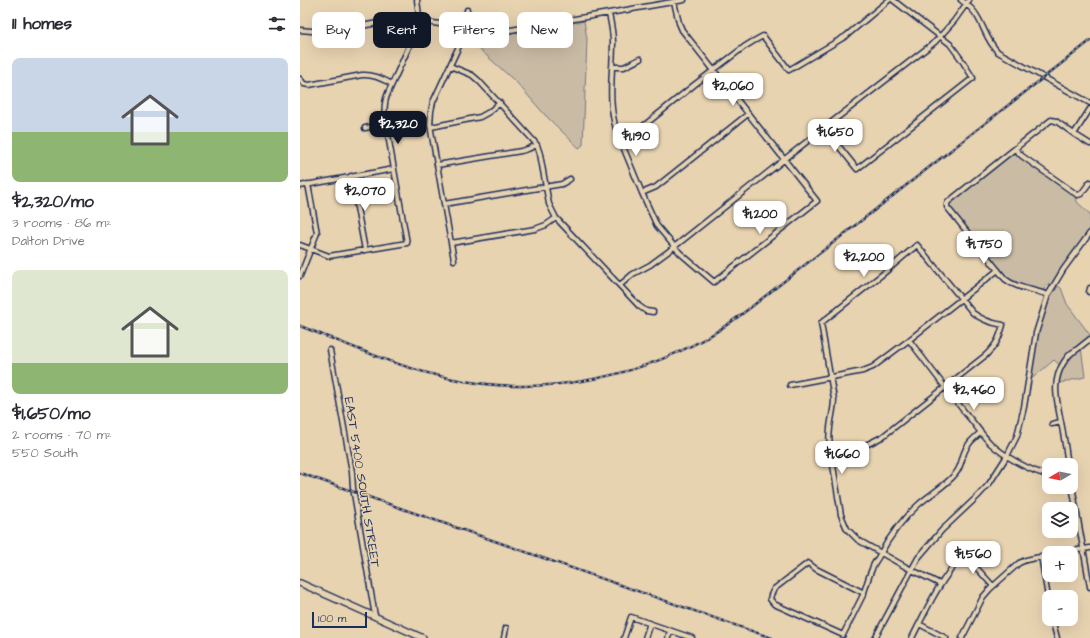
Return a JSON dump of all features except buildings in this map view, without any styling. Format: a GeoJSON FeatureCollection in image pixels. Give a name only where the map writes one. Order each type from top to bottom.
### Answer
{"type":"FeatureCollection","features":[{"type":"Feature","properties":{"kind":"main road"},"geometry":{"type":"LineString","coordinates":[[300,583],[422,638]]}},
{"type":"Feature","properties":{"kind":"street"},"geometry":{"type":"LineString","coordinates":[[416,0],[419,12]]}},
{"type":"Feature","properties":{"kind":"street"},"geometry":{"type":"LineString","coordinates":[[509,31],[684,0]]}},
{"type":"Feature","properties":{"kind":"street"},"geometry":{"type":"LineString","coordinates":[[621,140],[636,132],[744,47],[763,36],[789,70],[846,36],[889,0]]}},
{"type":"Feature","properties":{"kind":"street"},"geometry":{"type":"LineString","coordinates":[[824,128],[857,169],[973,78],[950,44],[893,0]]}},
{"type":"Feature","properties":{"kind":"street"},"geometry":{"type":"LineString","coordinates":[[961,0],[968,2],[977,15],[988,41],[998,52],[1090,103]]}},
{"type":"Feature","properties":{"kind":"street"},"geometry":{"type":"LineString","coordinates":[[609,14],[613,37],[612,102],[615,125],[657,226],[674,247],[714,282],[817,201],[682,30],[674,2]]}},
{"type":"Feature","properties":{"kind":"street"},"geometry":{"type":"LineString","coordinates":[[620,285],[633,274],[650,265],[674,247],[941,37],[968,2]]}},
{"type":"Feature","properties":{"kind":"street"},"geometry":{"type":"LineString","coordinates":[[300,30],[328,31],[373,24]]}},
{"type":"Feature","properties":{"kind":"street"},"geometry":{"type":"LineString","coordinates":[[300,245],[329,256],[407,243],[384,114],[385,101],[409,48]]}},
{"type":"Feature","properties":{"kind":"street"},"geometry":{"type":"LineString","coordinates":[[454,260],[430,116],[432,107],[458,48]]}},
{"type":"Feature","properties":{"kind":"street"},"geometry":{"type":"LineString","coordinates":[[612,67],[624,67],[640,59]]}},
{"type":"Feature","properties":{"kind":"street"},"geometry":{"type":"LineString","coordinates":[[450,66],[476,78],[537,145],[549,204],[556,218],[641,308],[646,311],[653,312]]}},
{"type":"Feature","properties":{"kind":"street"},"geometry":{"type":"LineString","coordinates":[[300,79],[304,84],[309,85],[369,75],[377,76],[392,84]]}},
{"type":"Feature","properties":{"kind":"street"},"geometry":{"type":"LineString","coordinates":[[431,127],[477,118],[489,112],[500,103]]}},
{"type":"Feature","properties":{"kind":"street"},"geometry":{"type":"LineString","coordinates":[[1074,134],[1090,109]]}},
{"type":"Feature","properties":{"kind":"street"},"geometry":{"type":"LineString","coordinates":[[642,193],[656,187],[748,114]]}},
{"type":"Feature","properties":{"kind":"street"},"geometry":{"type":"LineString","coordinates":[[1048,295],[1010,283],[947,207],[947,204],[1051,120],[1056,121],[1090,144]]}},
{"type":"Feature","properties":{"kind":"street"},"geometry":{"type":"LineString","coordinates":[[365,128],[386,124]]}},
{"type":"Feature","properties":{"kind":"street"},"geometry":{"type":"LineString","coordinates":[[437,165],[521,151],[537,145]]}},
{"type":"Feature","properties":{"kind":"street"},"geometry":{"type":"LineString","coordinates":[[1016,149],[1022,156],[1078,195],[1081,194],[1090,182]]}},
{"type":"Feature","properties":{"kind":"street"},"geometry":{"type":"LineString","coordinates":[[300,186],[394,169]]}},
{"type":"Feature","properties":{"kind":"street"},"geometry":{"type":"LineString","coordinates":[[351,176],[365,250]]}},
{"type":"Feature","properties":{"kind":"street"},"geometry":{"type":"LineString","coordinates":[[444,204],[564,183],[570,179]]}},
{"type":"Feature","properties":{"kind":"street"},"geometry":{"type":"LineString","coordinates":[[300,276],[317,233],[308,184]]}},
{"type":"Feature","properties":{"kind":"street"},"geometry":{"type":"LineString","coordinates":[[451,243],[535,230],[556,218]]}},
{"type":"Feature","properties":{"kind":"street"},"geometry":{"type":"LineString","coordinates":[[875,638],[918,558],[942,530],[989,484],[1007,456],[1017,436],[1028,385],[1036,333],[1048,295],[1065,266],[1090,233]]}},
{"type":"Feature","properties":{"kind":"street"},"geometry":{"type":"LineString","coordinates":[[830,453],[857,448],[882,437],[986,355],[994,347],[999,338],[1003,325],[979,318],[968,308],[917,245],[820,323],[834,399],[829,435],[830,453],[840,511],[844,522],[852,535],[858,540],[911,570],[940,584]]}},
{"type":"Feature","properties":{"kind":"street"},"geometry":{"type":"LineString","coordinates":[[790,385],[863,371],[873,367],[998,270]]}},
{"type":"Feature","properties":{"kind":"street"},"geometry":{"type":"LineString","coordinates":[[909,340],[945,388],[995,448],[1032,470],[1042,473]]}},
{"type":"Feature","properties":{"kind":"street"},"geometry":{"type":"LineString","coordinates":[[1067,458],[1057,400],[1056,384],[1058,373],[1066,360],[1090,340]]}},
{"type":"Feature","properties":{"kind":"street","name":"EAST 5400 SOUTH STREET"},"geometry":{"type":"LineString","coordinates":[[330,350],[352,472],[353,488],[375,616]]}},
{"type":"Feature","properties":{"kind":"street"},"geometry":{"type":"LineString","coordinates":[[1052,424],[1061,422]]}},
{"type":"Feature","properties":{"kind":"street"},"geometry":{"type":"LineString","coordinates":[[864,593],[816,569],[808,562],[774,589],[770,599],[774,604],[843,635],[864,593],[872,568],[895,529],[919,504],[956,473],[961,466],[963,455],[967,446],[972,439],[981,432]]}},
{"type":"Feature","properties":{"kind":"street"},"geometry":{"type":"LineString","coordinates":[[1073,494],[1090,587]]}},
{"type":"Feature","properties":{"kind":"street"},"geometry":{"type":"LineString","coordinates":[[1078,551],[1090,548]]}},
{"type":"Feature","properties":{"kind":"street"},"geometry":{"type":"LineString","coordinates":[[912,638],[940,584],[964,554],[993,586]]}},
{"type":"Feature","properties":{"kind":"street"},"geometry":{"type":"LineString","coordinates":[[962,638],[983,597],[1019,563],[1041,556],[1047,590]]}},
{"type":"Feature","properties":{"kind":"street"},"geometry":{"type":"LineString","coordinates":[[624,638],[631,617],[692,638]]}},
{"type":"Feature","properties":{"kind":"street"},"geometry":{"type":"LineString","coordinates":[[645,638],[650,623]]}},
{"type":"Feature","properties":{"kind":"street"},"geometry":{"type":"LineString","coordinates":[[919,624],[946,638]]}},
{"type":"Feature","properties":{"kind":"street"},"geometry":{"type":"LineString","coordinates":[[1053,626],[1056,638]]}},
{"type":"Feature","properties":{"kind":"street"},"geometry":{"type":"LineString","coordinates":[[504,638],[506,628]]}},
{"type":"Feature","properties":{"kind":"street"},"geometry":{"type":"LineString","coordinates":[[668,638],[670,631]]}},
{"type":"Feature","properties":{"kind":"shaded area"},"geometry":{"type":"Polygon","coordinates":[[[584,21],[587,39],[583,145],[579,148],[545,115],[517,83],[478,48],[509,48],[509,34],[517,32],[517,48],[573,48],[573,23],[584,21]]]}},
{"type":"Feature","properties":{"kind":"shaded area"},"geometry":{"type":"Polygon","coordinates":[[[1015,149],[1076,194],[1077,202],[1090,214],[1090,233],[1054,284],[1047,285],[1042,292],[1011,283],[947,207],[948,202],[1015,149]]]}},
{"type":"Feature","properties":{"kind":"shaded area"},"geometry":{"type":"Polygon","coordinates":[[[1058,286],[1061,288],[1067,304],[1090,335],[1090,339],[1081,347],[1085,377],[1055,384],[1061,366],[1054,360],[1029,381],[1034,347],[1048,295],[1055,291],[1058,286]]]}},
{"type":"Feature","properties":{"kind":"railway"},"geometry":{"type":"LineString","coordinates":[[300,326],[410,368],[448,378],[481,383],[515,386],[548,385],[582,381],[647,365],[678,352],[724,327],[1090,41]]}},
{"type":"Feature","properties":{"kind":"railway"},"geometry":{"type":"LineString","coordinates":[[300,473],[772,638]]}}]}
